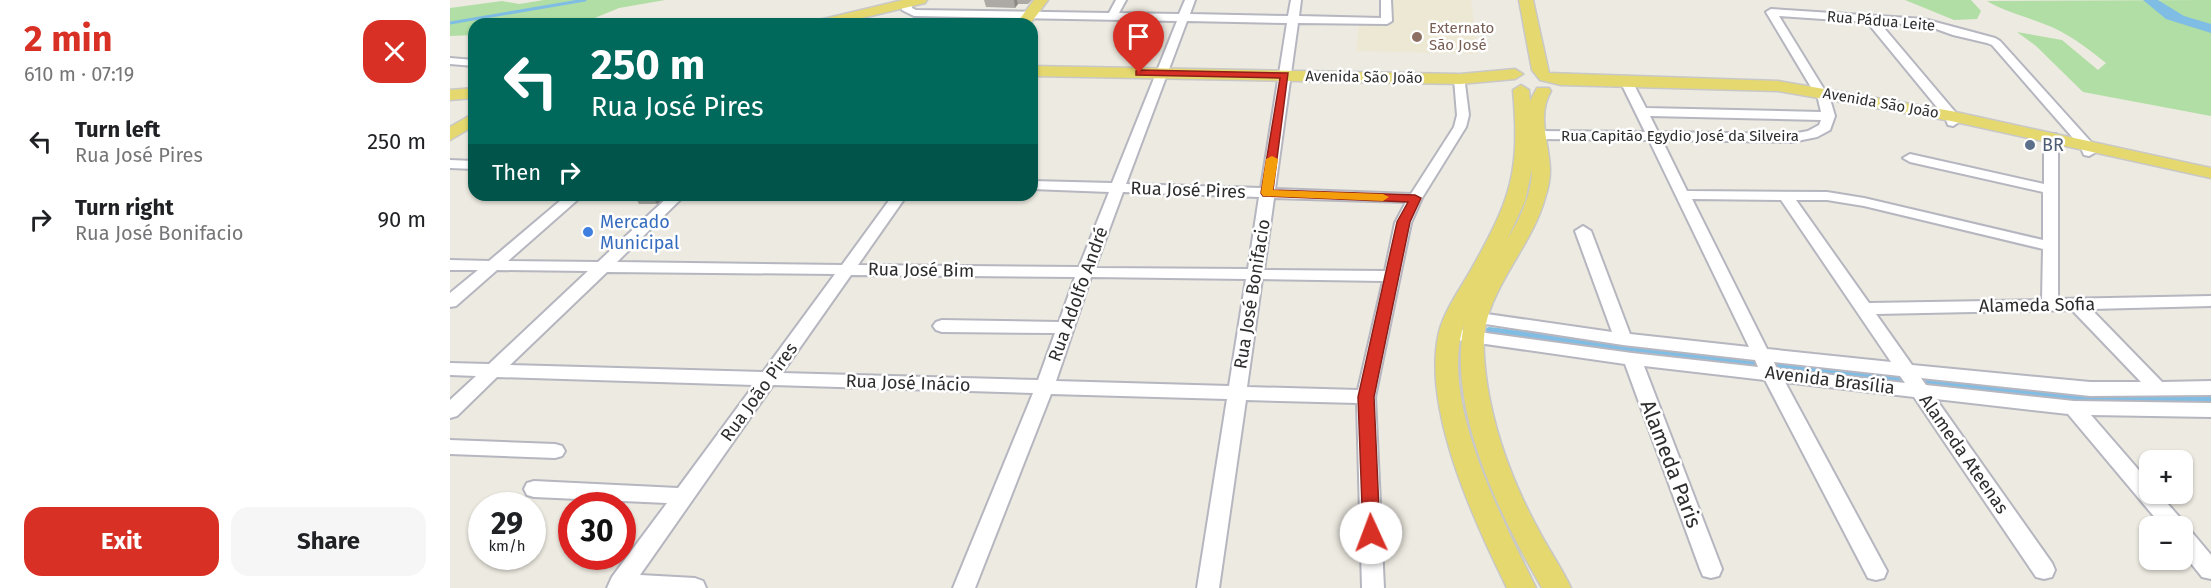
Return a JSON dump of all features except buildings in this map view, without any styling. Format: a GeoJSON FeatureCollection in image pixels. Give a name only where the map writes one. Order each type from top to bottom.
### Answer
{"type":"FeatureCollection","features":[{"type":"Feature","properties":{"kind":"main road"},"geometry":{"type":"LineString","coordinates":[[864,18],[912,3],[934,0]]}},
{"type":"Feature","properties":{"kind":"main road"},"geometry":{"type":"LineString","coordinates":[[1028,18],[1041,0]]}},
{"type":"Feature","properties":{"kind":"main road"},"geometry":{"type":"LineString","coordinates":[[1513,0],[1524,62],[1518,81],[1523,159],[1520,188],[1447,371],[1455,422],[1479,497],[1506,560],[1522,588]]}},
{"type":"Feature","properties":{"kind":"main road"},"geometry":{"type":"LineString","coordinates":[[1526,0],[1540,70],[1545,83],[1538,99],[1541,171],[1536,198],[1464,326],[1476,401],[1491,456],[1528,540],[1557,588]]}},
{"type":"Feature","properties":{"kind":"main road","name":"Avenida São João"},"geometry":{"type":"LineString","coordinates":[[1038,71],[1093,75]]}},
{"type":"Feature","properties":{"kind":"main road","name":"Avenida São João"},"geometry":{"type":"LineString","coordinates":[[1038,77],[1093,75],[1423,80],[1497,84],[1518,81],[1562,85],[1686,85],[1822,95],[1952,119],[2211,173]]}},
{"type":"Feature","properties":{"kind":"main road"},"geometry":{"type":"LineString","coordinates":[[450,95],[468,94]]}},
{"type":"Feature","properties":{"kind":"main road"},"geometry":{"type":"LineString","coordinates":[[450,135],[468,122]]}},
{"type":"Feature","properties":{"kind":"main road","name":"Avenida São João"},"geometry":{"type":"LineString","coordinates":[[2132,158],[2211,179]]}},
{"type":"Feature","properties":{"kind":"street"},"geometry":{"type":"LineString","coordinates":[[1112,17],[1121,0]]}},
{"type":"Feature","properties":{"kind":"street","name":"Rua Adolfo André"},"geometry":{"type":"LineString","coordinates":[[964,588],[1044,388],[1190,0]]}},
{"type":"Feature","properties":{"kind":"street","name":"Rua José Bonifacio"},"geometry":{"type":"LineString","coordinates":[[1208,588],[1296,0]]}},
{"type":"Feature","properties":{"kind":"street"},"geometry":{"type":"LineString","coordinates":[[1038,20],[1112,17],[1387,21],[1386,0]]}},
{"type":"Feature","properties":{"kind":"street"},"geometry":{"type":"LineString","coordinates":[[912,3],[909,12],[994,18]]}},
{"type":"Feature","properties":{"kind":"street","name":"Rua Pádua Leite"},"geometry":{"type":"LineString","coordinates":[[1822,95],[1771,12],[1937,24],[1957,33],[1989,39],[1996,43],[2087,148]]}},
{"type":"Feature","properties":{"kind":"street"},"geometry":{"type":"LineString","coordinates":[[1870,18],[1952,119]]}},
{"type":"Feature","properties":{"kind":"street"},"geometry":{"type":"LineString","coordinates":[[450,61],[468,62]]}},
{"type":"Feature","properties":{"kind":"street"},"geometry":{"type":"LineString","coordinates":[[1372,588],[1366,397],[1403,222],[1415,198],[1460,127],[1463,115],[1460,81]]}},
{"type":"Feature","properties":{"kind":"street"},"geometry":{"type":"LineString","coordinates":[[1627,84],[1766,363],[1876,570]]}},
{"type":"Feature","properties":{"kind":"street"},"geometry":{"type":"LineString","coordinates":[[1641,112],[1829,116],[1822,95]]}},
{"type":"Feature","properties":{"kind":"street","name":"Rua Capitão Egydio José da Silveira"},"geometry":{"type":"LineString","coordinates":[[1539,135],[1792,138],[1812,134],[1825,128],[1829,116]]}},
{"type":"Feature","properties":{"kind":"street"},"geometry":{"type":"LineString","coordinates":[[2050,305],[2051,140]]}},
{"type":"Feature","properties":{"kind":"street"},"geometry":{"type":"LineString","coordinates":[[1910,158],[2049,189]]}},
{"type":"Feature","properties":{"kind":"street"},"geometry":{"type":"LineString","coordinates":[[450,164],[468,165]]}},
{"type":"Feature","properties":{"kind":"street","name":"Rua José Pires"},"geometry":{"type":"LineString","coordinates":[[1038,185],[1415,198]]}},
{"type":"Feature","properties":{"kind":"street"},"geometry":{"type":"LineString","coordinates":[[1682,195],[1827,196],[1864,202],[2049,246]]}},
{"type":"Feature","properties":{"kind":"street","name":"Alameda Ateenas"},"geometry":{"type":"LineString","coordinates":[[1785,195],[2044,570]]}},
{"type":"Feature","properties":{"kind":"street"},"geometry":{"type":"LineString","coordinates":[[450,302],[569,201]]}},
{"type":"Feature","properties":{"kind":"street"},"geometry":{"type":"LineString","coordinates":[[450,411],[672,201]]}},
{"type":"Feature","properties":{"kind":"street","name":"Rua João Pires"},"geometry":{"type":"LineString","coordinates":[[619,586],[896,201]]}},
{"type":"Feature","properties":{"kind":"street"},"geometry":{"type":"LineString","coordinates":[[1583,231],[1623,339]]}},
{"type":"Feature","properties":{"kind":"street","name":"Rua José Bim"},"geometry":{"type":"LineString","coordinates":[[450,265],[1392,276]]}},
{"type":"Feature","properties":{"kind":"street","name":"Alameda Sofia"},"geometry":{"type":"LineString","coordinates":[[1863,309],[2211,301]]}},
{"type":"Feature","properties":{"kind":"street"},"geometry":{"type":"LineString","coordinates":[[2076,304],[2158,389]]}},
{"type":"Feature","properties":{"kind":"street"},"geometry":{"type":"LineString","coordinates":[[942,326],[1065,328]]}},
{"type":"Feature","properties":{"kind":"street","name":"Avenida Brasília"},"geometry":{"type":"LineString","coordinates":[[1464,326],[1623,339],[1766,363],[1911,379],[2090,388],[2211,388]]}},
{"type":"Feature","properties":{"kind":"street","name":"Avenida Brasília"},"geometry":{"type":"LineString","coordinates":[[1464,326],[1632,359],[1766,363],[1911,379],[2074,408],[2211,410]]}},
{"type":"Feature","properties":{"kind":"street","name":"Alameda Paris"},"geometry":{"type":"LineString","coordinates":[[1632,359],[1711,569]]}},
{"type":"Feature","properties":{"kind":"street","name":"Rua José Inácio"},"geometry":{"type":"LineString","coordinates":[[450,369],[1366,397]]}},
{"type":"Feature","properties":{"kind":"street"},"geometry":{"type":"LineString","coordinates":[[2074,408],[2166,516]]}},
{"type":"Feature","properties":{"kind":"street"},"geometry":{"type":"LineString","coordinates":[[450,447],[555,451]]}},
{"type":"Feature","properties":{"kind":"street"},"geometry":{"type":"LineString","coordinates":[[534,489],[684,496]]}},
{"type":"Feature","properties":{"kind":"street"},"geometry":{"type":"LineString","coordinates":[[2193,549],[2210,570]]}},
{"type":"Feature","properties":{"kind":"street"},"geometry":{"type":"LineString","coordinates":[[619,586],[695,588]]}},
{"type":"Feature","properties":{"kind":"shaded area","name":"Externato São José"},"geometry":{"type":"Polygon","coordinates":[[[1391,0],[1471,0],[1478,54],[1356,51],[1359,23],[1390,24],[1391,0]]]}},
{"type":"Feature","properties":{"kind":"green space"},"geometry":{"type":"Polygon","coordinates":[[[544,0],[665,0],[619,8],[595,18],[468,18],[468,35],[450,36],[450,8],[502,1],[519,4],[544,0]]]}},
{"type":"Feature","properties":{"kind":"green space"},"geometry":{"type":"Polygon","coordinates":[[[1905,0],[1971,0],[1981,11],[1977,19],[1954,20],[1905,0]]]}},
{"type":"Feature","properties":{"kind":"green space"},"geometry":{"type":"Polygon","coordinates":[[[2211,0],[2211,116],[2083,92],[2036,46],[2017,32],[2062,40],[2098,70],[2106,63],[2082,44],[2056,29],[1987,1],[2211,0]]]}},
{"type":"Feature","properties":{"kind":"waterway"},"geometry":{"type":"LineString","coordinates":[[479,18],[585,0]]}},
{"type":"Feature","properties":{"kind":"waterway"},"geometry":{"type":"LineString","coordinates":[[2150,0],[2179,19],[2211,29]]}},
{"type":"Feature","properties":{"kind":"waterway"},"geometry":{"type":"LineString","coordinates":[[450,23],[468,20]]}},
{"type":"Feature","properties":{"kind":"waterway"},"geometry":{"type":"LineString","coordinates":[[1489,332],[2077,396],[2211,397]]}},
{"type":"Feature","properties":{"kind":"slow traffic"},"geometry":{"type":"LineString","coordinates":[[1272,159],[1267,193],[1383,197]]}},
{"type":"Feature","properties":{"kind":"place","name":"Externato São José"},"geometry":{"type":"Point","coordinates":[1417,37]}},
{"type":"Feature","properties":{"kind":"place","name":"BR"},"geometry":{"type":"Point","coordinates":[2030,145]}},
{"type":"Feature","properties":{"kind":"place","name":"Mercado Municipal"},"geometry":{"type":"Point","coordinates":[588,232]}},
{"type":"Feature","properties":{"kind":"route"},"geometry":{"type":"LineString","coordinates":[[1139,73],[1285,75],[1267,193],[1415,198],[1403,222],[1366,397],[1371,533]]}}]}
